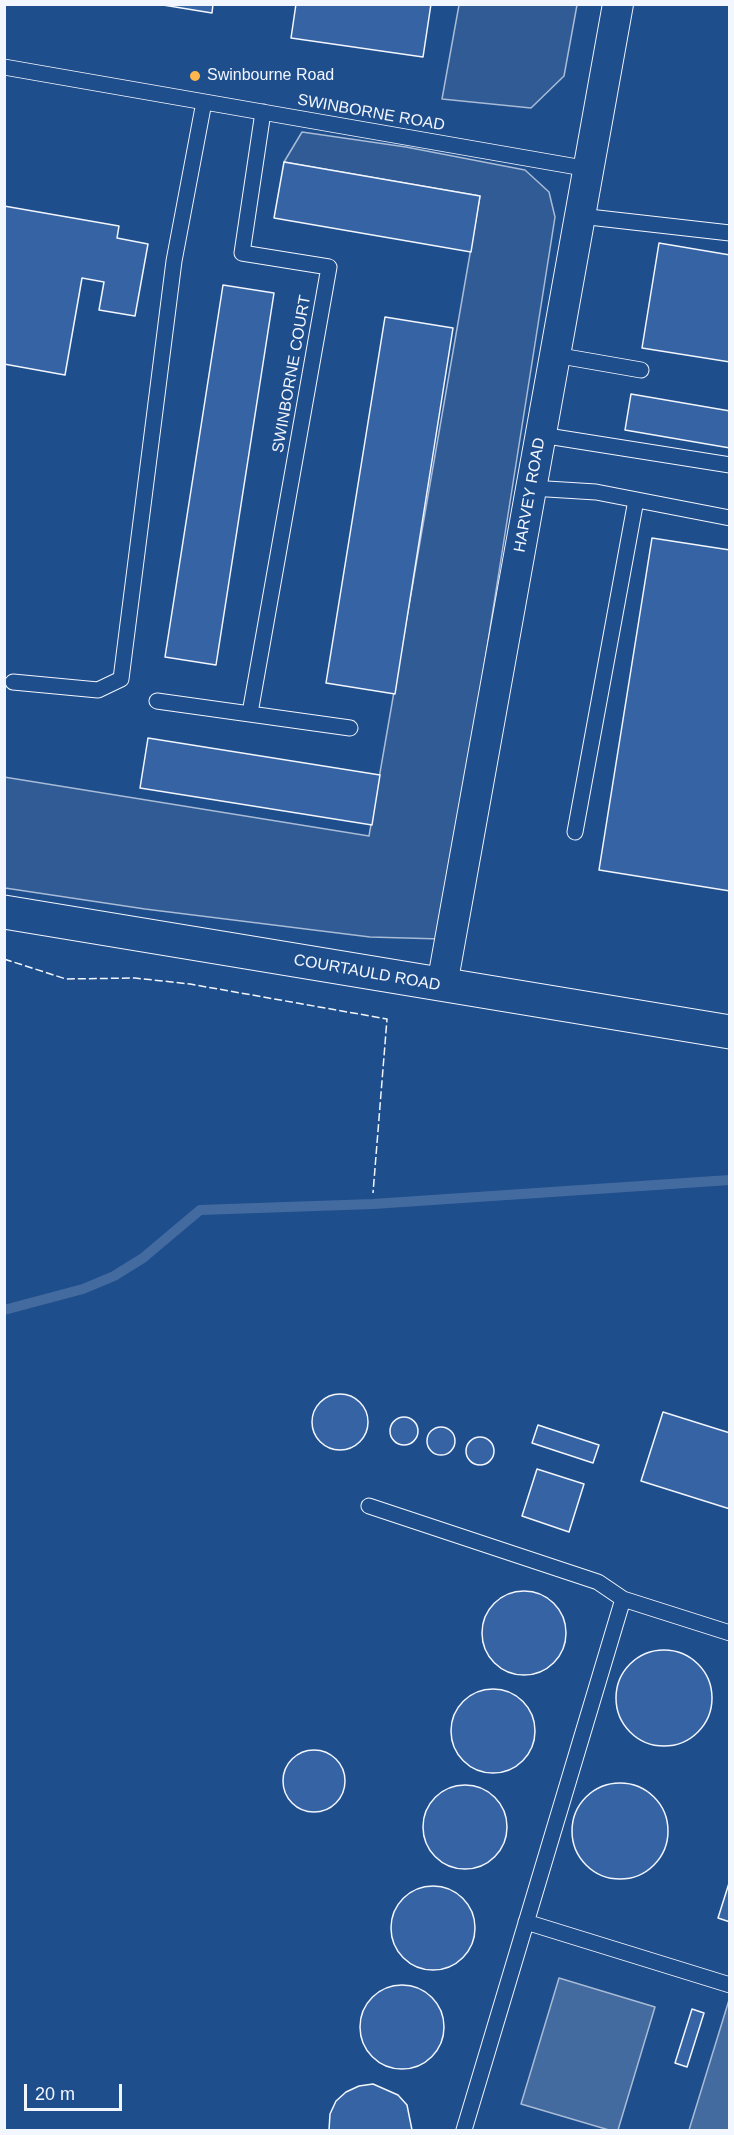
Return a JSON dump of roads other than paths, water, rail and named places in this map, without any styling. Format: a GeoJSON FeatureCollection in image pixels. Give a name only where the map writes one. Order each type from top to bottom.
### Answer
{"type":"FeatureCollection","features":[{"type":"Feature","properties":{"kind":"street","name":"HARVEY ROAD"},"geometry":{"type":"LineString","coordinates":[[442,985],[618,4]]}},
{"type":"Feature","properties":{"kind":"street","name":"COURTAULD ROAD"},"geometry":{"type":"LineString","coordinates":[[4,912],[729,1032]]}},
{"type":"Feature","properties":{"kind":"lane","name":"SWINBORNE ROAD"},"geometry":{"type":"LineString","coordinates":[[4,67],[589,169]]}},
{"type":"Feature","properties":{"kind":"lane"},"geometry":{"type":"LineString","coordinates":[[13,682],[98,690],[121,679],[174,261],[204,102]]}},
{"type":"Feature","properties":{"kind":"lane","name":"SWINBORNE COURT"},"geometry":{"type":"LineString","coordinates":[[250,713],[329,267],[242,253],[263,112]]}},
{"type":"Feature","properties":{"kind":"lane"},"geometry":{"type":"LineString","coordinates":[[580,216],[729,233]]}},
{"type":"Feature","properties":{"kind":"lane"},"geometry":{"type":"LineString","coordinates":[[555,355],[640,370]]}},
{"type":"Feature","properties":{"kind":"lane"},"geometry":{"type":"LineString","coordinates":[[541,435],[729,465]]}},
{"type":"Feature","properties":{"kind":"lane"},"geometry":{"type":"LineString","coordinates":[[531,488],[596,492],[729,518]]}},
{"type":"Feature","properties":{"kind":"lane"},"geometry":{"type":"LineString","coordinates":[[575,832],[636,500]]}},
{"type":"Feature","properties":{"kind":"lane"},"geometry":{"type":"LineString","coordinates":[[157,701],[350,728]]}},
{"type":"Feature","properties":{"kind":"lane"},"geometry":{"type":"LineString","coordinates":[[369,1506],[598,1582],[623,1599],[729,1631]]}},
{"type":"Feature","properties":{"kind":"lane"},"geometry":{"type":"LineString","coordinates":[[464,2130],[623,1599]]}},
{"type":"Feature","properties":{"kind":"lane"},"geometry":{"type":"LineString","coordinates":[[526,1922],[729,1985]]}},
{"type":"Feature","properties":{"kind":"waterway"},"geometry":{"type":"LineString","coordinates":[[4,1310],[83,1289],[114,1276],[143,1258],[200,1210],[373,1204],[730,1180]]}},
{"type":"Feature","properties":{"kind":"place","name":"Swinbourne Road"},"geometry":{"type":"Point","coordinates":[195,76]}}]}
